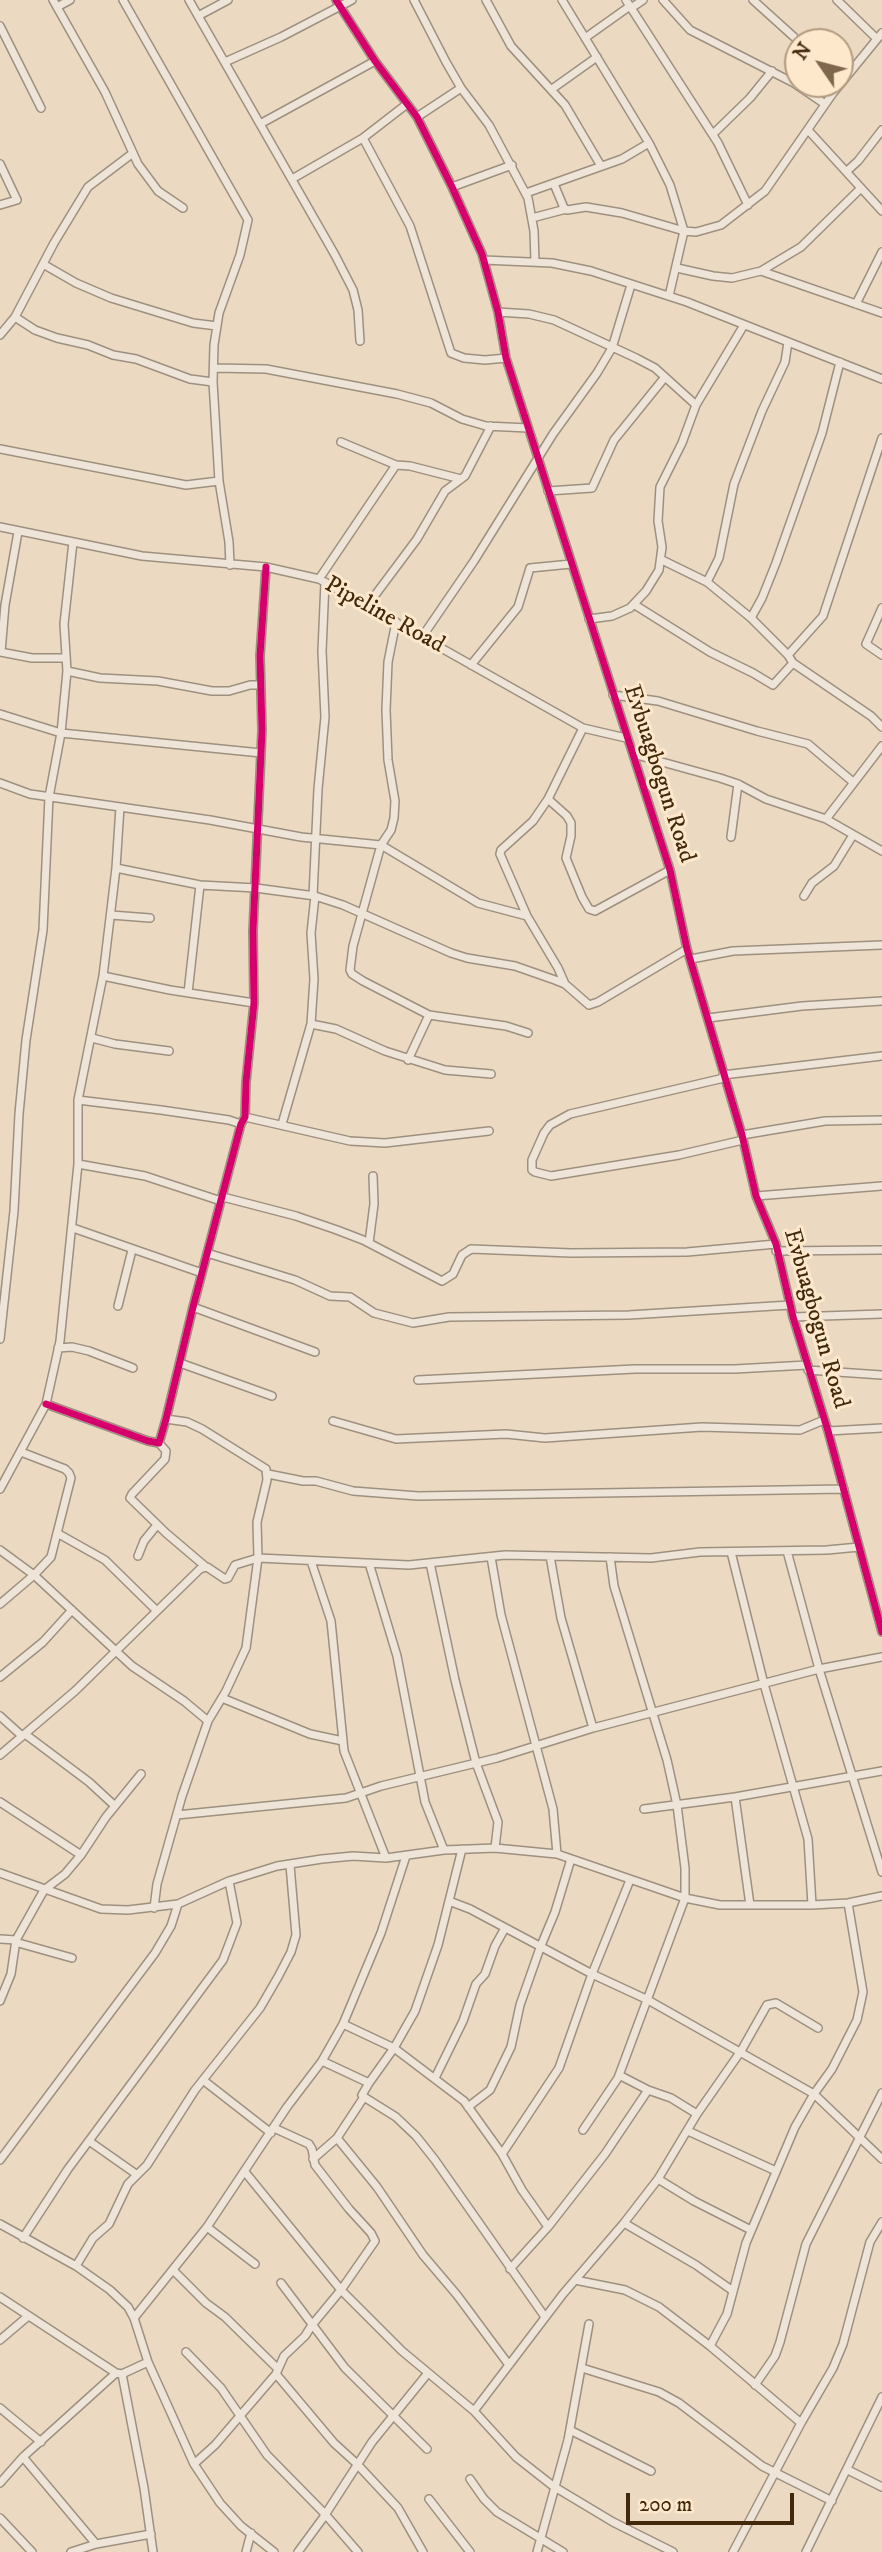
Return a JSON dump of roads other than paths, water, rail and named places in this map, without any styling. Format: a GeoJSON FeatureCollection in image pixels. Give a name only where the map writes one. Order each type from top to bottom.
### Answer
{"type":"FeatureCollection","features":[{"type":"Feature","properties":{"kind":"street"},"geometry":{"type":"LineString","coordinates":[[70,0],[55,4],[104,92],[133,153],[158,191],[183,208]]}},
{"type":"Feature","properties":{"kind":"street"},"geometry":{"type":"LineString","coordinates":[[123,0],[248,220],[246,236],[217,326],[213,383],[219,481],[230,565]]}},
{"type":"Feature","properties":{"kind":"street"},"geometry":{"type":"LineString","coordinates":[[189,0],[353,290],[358,310],[360,341]]}},
{"type":"Feature","properties":{"kind":"street"},"geometry":{"type":"LineString","coordinates":[[198,16],[228,0]]}},
{"type":"Feature","properties":{"kind":"street"},"geometry":{"type":"LineString","coordinates":[[225,62],[338,4],[352,0]]}},
{"type":"Feature","properties":{"kind":"street"},"geometry":{"type":"LineString","coordinates":[[414,0],[461,88],[489,125],[526,193],[532,218],[534,262]]}},
{"type":"Feature","properties":{"kind":"street"},"geometry":{"type":"LineString","coordinates":[[486,0],[511,46],[565,105],[601,166]]}},
{"type":"Feature","properties":{"kind":"street"},"geometry":{"type":"LineString","coordinates":[[562,0],[649,143],[670,185],[684,231],[668,296]]}},
{"type":"Feature","properties":{"kind":"street"},"geometry":{"type":"LineString","coordinates":[[585,38],[629,5],[643,0]]}},
{"type":"Feature","properties":{"kind":"street"},"geometry":{"type":"LineString","coordinates":[[663,0],[690,30],[772,71],[825,104]]}},
{"type":"Feature","properties":{"kind":"street"},"geometry":{"type":"LineString","coordinates":[[753,0],[784,28]]}},
{"type":"Feature","properties":{"kind":"street"},"geometry":{"type":"LineString","coordinates":[[532,218],[586,207],[612,211],[684,231],[696,232],[721,225],[765,191],[825,104],[879,36],[837,0]]}},
{"type":"Feature","properties":{"kind":"street","name":"Evbuagbogun Road"},"geometry":{"type":"LineString","coordinates":[[338,4],[375,61],[417,117],[484,260],[498,312],[506,358],[670,870],[687,950],[742,1138],[756,1196],[776,1248],[882,1632]]}},
{"type":"Feature","properties":{"kind":"street"},"geometry":{"type":"LineString","coordinates":[[629,5],[713,134],[748,205]]}},
{"type":"Feature","properties":{"kind":"street"},"geometry":{"type":"LineString","coordinates":[[0,26],[41,108]]}},
{"type":"Feature","properties":{"kind":"street"},"geometry":{"type":"LineString","coordinates":[[552,89],[597,57]]}},
{"type":"Feature","properties":{"kind":"street"},"geometry":{"type":"LineString","coordinates":[[260,124],[375,61]]}},
{"type":"Feature","properties":{"kind":"street"},"geometry":{"type":"LineString","coordinates":[[713,134],[750,98],[772,71]]}},
{"type":"Feature","properties":{"kind":"street"},"geometry":{"type":"LineString","coordinates":[[417,117],[461,88]]}},
{"type":"Feature","properties":{"kind":"street"},"geometry":{"type":"LineString","coordinates":[[292,179],[363,138],[407,104]]}},
{"type":"Feature","properties":{"kind":"street"},"geometry":{"type":"LineString","coordinates":[[808,130],[882,211]]}},
{"type":"Feature","properties":{"kind":"street"},"geometry":{"type":"LineString","coordinates":[[847,171],[882,130]]}},
{"type":"Feature","properties":{"kind":"street"},"geometry":{"type":"LineString","coordinates":[[363,138],[410,226],[451,353],[464,358],[485,360],[506,358]]}},
{"type":"Feature","properties":{"kind":"street"},"geometry":{"type":"LineString","coordinates":[[526,193],[622,159],[649,143]]}},
{"type":"Feature","properties":{"kind":"street"},"geometry":{"type":"LineString","coordinates":[[0,335],[15,317],[88,187],[133,153]]}},
{"type":"Feature","properties":{"kind":"street"},"geometry":{"type":"LineString","coordinates":[[0,164],[17,200],[0,205]]}},
{"type":"Feature","properties":{"kind":"street"},"geometry":{"type":"LineString","coordinates":[[452,187],[512,165]]}},
{"type":"Feature","properties":{"kind":"street"},"geometry":{"type":"LineString","coordinates":[[554,184],[566,209]]}},
{"type":"Feature","properties":{"kind":"street"},"geometry":{"type":"LineString","coordinates":[[677,268],[732,278],[761,271],[800,247],[860,189]]}},
{"type":"Feature","properties":{"kind":"street"},"geometry":{"type":"LineString","coordinates":[[856,304],[882,253]]}},
{"type":"Feature","properties":{"kind":"street"},"geometry":{"type":"LineString","coordinates":[[484,260],[534,262],[592,271],[668,296],[882,379]]}},
{"type":"Feature","properties":{"kind":"street"},"geometry":{"type":"LineString","coordinates":[[43,264],[76,283],[111,298],[193,323],[217,326]]}},
{"type":"Feature","properties":{"kind":"street"},"geometry":{"type":"LineString","coordinates":[[761,271],[882,313]]}},
{"type":"Feature","properties":{"kind":"street"},"geometry":{"type":"LineString","coordinates":[[422,638],[612,348],[631,285]]}},
{"type":"Feature","properties":{"kind":"street"},"geometry":{"type":"LineString","coordinates":[[498,312],[529,314],[554,320],[636,358],[665,377],[696,405]]}},
{"type":"Feature","properties":{"kind":"street"},"geometry":{"type":"LineString","coordinates":[[15,317],[35,330],[57,338],[136,359],[190,379],[213,383]]}},
{"type":"Feature","properties":{"kind":"street"},"geometry":{"type":"LineString","coordinates":[[589,619],[621,613],[635,605],[659,570],[662,560],[658,521],[660,487],[682,443],[696,405],[744,325]]}},
{"type":"Feature","properties":{"kind":"street"},"geometry":{"type":"LineString","coordinates":[[708,582],[719,558],[734,484],[762,411],[785,362],[789,342]]}},
{"type":"Feature","properties":{"kind":"street"},"geometry":{"type":"LineString","coordinates":[[751,618],[776,563],[818,443],[839,362]]}},
{"type":"Feature","properties":{"kind":"street"},"geometry":{"type":"LineString","coordinates":[[214,368],[266,369],[397,394],[431,403],[462,419],[491,426],[528,428]]}},
{"type":"Feature","properties":{"kind":"street"},"geometry":{"type":"LineString","coordinates":[[548,491],[592,488],[614,440],[665,377]]}},
{"type":"Feature","properties":{"kind":"street"},"geometry":{"type":"LineString","coordinates":[[367,606],[417,539],[449,487],[461,479],[480,451],[491,426]]}},
{"type":"Feature","properties":{"kind":"street"},"geometry":{"type":"LineString","coordinates":[[788,654],[823,616],[882,438]]}},
{"type":"Feature","properties":{"kind":"street"},"geometry":{"type":"LineString","coordinates":[[341,442],[396,466],[410,466],[461,479]]}},
{"type":"Feature","properties":{"kind":"street"},"geometry":{"type":"LineString","coordinates":[[0,449],[186,485],[219,481]]}},
{"type":"Feature","properties":{"kind":"street"},"geometry":{"type":"LineString","coordinates":[[282,1124],[312,1024],[314,979],[311,933],[315,838],[325,717],[322,581],[396,466]]}},
{"type":"Feature","properties":{"kind":"street"},"geometry":{"type":"LineString","coordinates":[[447,475],[449,487]]}},
{"type":"Feature","properties":{"kind":"street","name":"Pipeline Road"},"geometry":{"type":"LineString","coordinates":[[0,527],[142,556],[266,567],[322,581],[583,728],[626,738]]}},
{"type":"Feature","properties":{"kind":"street"},"geometry":{"type":"LineString","coordinates":[[18,532],[5,605],[1,652],[32,658],[66,658]]}},
{"type":"Feature","properties":{"kind":"street"},"geometry":{"type":"LineString","coordinates":[[0,1339],[26,1040],[43,930],[49,797],[61,733],[67,671],[64,624],[73,542]]}},
{"type":"Feature","properties":{"kind":"street"},"geometry":{"type":"LineString","coordinates":[[662,560],[708,582],[751,618],[788,654],[793,663],[871,716],[882,727]]}},
{"type":"Feature","properties":{"kind":"street"},"geometry":{"type":"LineString","coordinates":[[471,665],[518,607],[530,568],[571,564]]}},
{"type":"Feature","properties":{"kind":"street"},"geometry":{"type":"LineString","coordinates":[[159,1443],[243,1120],[254,1003],[253,930],[261,753],[261,622],[266,567]]}},
{"type":"Feature","properties":{"kind":"street"},"geometry":{"type":"LineString","coordinates":[[635,605],[710,652],[773,685],[793,663]]}},
{"type":"Feature","properties":{"kind":"street"},"geometry":{"type":"LineString","coordinates":[[882,608],[866,644],[882,655]]}},
{"type":"Feature","properties":{"kind":"street"},"geometry":{"type":"LineString","coordinates":[[396,622],[388,662],[386,710],[388,760],[395,801],[391,830],[381,845],[350,958],[352,974],[429,1015],[506,1026],[528,1033]]}},
{"type":"Feature","properties":{"kind":"street"},"geometry":{"type":"LineString","coordinates":[[67,671],[100,678],[158,681],[212,691],[261,685]]}},
{"type":"Feature","properties":{"kind":"street"},"geometry":{"type":"LineString","coordinates":[[613,695],[668,704],[808,744],[853,782]]}},
{"type":"Feature","properties":{"kind":"street"},"geometry":{"type":"LineString","coordinates":[[0,714],[61,733],[261,753]]}},
{"type":"Feature","properties":{"kind":"street"},"geometry":{"type":"LineString","coordinates":[[583,728],[548,799],[533,821],[500,854],[527,916],[565,984],[583,1002],[593,1005],[687,950]]}},
{"type":"Feature","properties":{"kind":"street"},"geometry":{"type":"LineString","coordinates":[[826,819],[882,746]]}},
{"type":"Feature","properties":{"kind":"street"},"geometry":{"type":"LineString","coordinates":[[633,754],[738,784],[766,799],[826,819],[882,850]]}},
{"type":"Feature","properties":{"kind":"street"},"geometry":{"type":"LineString","coordinates":[[0,783],[30,794],[315,838],[381,845],[478,904],[527,916]]}},
{"type":"Feature","properties":{"kind":"street"},"geometry":{"type":"LineString","coordinates":[[731,837],[738,784]]}},
{"type":"Feature","properties":{"kind":"street"},"geometry":{"type":"LineString","coordinates":[[548,799],[571,823],[566,858],[582,897],[592,911],[670,870]]}},
{"type":"Feature","properties":{"kind":"street"},"geometry":{"type":"LineString","coordinates":[[0,1489],[2,1479],[21,1452],[46,1404],[58,1348],[73,1228],[78,1164],[78,1100],[103,976],[116,868],[120,807]]}},
{"type":"Feature","properties":{"kind":"street"},"geometry":{"type":"LineString","coordinates":[[804,896],[812,883],[834,866],[853,835]]}},
{"type":"Feature","properties":{"kind":"street"},"geometry":{"type":"LineString","coordinates":[[116,868],[200,885],[256,888],[314,896],[451,953],[514,966],[565,984]]}},
{"type":"Feature","properties":{"kind":"street"},"geometry":{"type":"LineString","coordinates":[[188,993],[200,885]]}},
{"type":"Feature","properties":{"kind":"street"},"geometry":{"type":"LineString","coordinates":[[111,915],[150,918]]}},
{"type":"Feature","properties":{"kind":"street"},"geometry":{"type":"LineString","coordinates":[[691,959],[733,951],[882,945]]}},
{"type":"Feature","properties":{"kind":"street"},"geometry":{"type":"LineString","coordinates":[[103,976],[254,1003]]}},
{"type":"Feature","properties":{"kind":"street"},"geometry":{"type":"LineString","coordinates":[[708,1018],[802,1006],[882,1001]]}},
{"type":"Feature","properties":{"kind":"street"},"geometry":{"type":"LineString","coordinates":[[408,1060],[429,1015]]}},
{"type":"Feature","properties":{"kind":"street"},"geometry":{"type":"LineString","coordinates":[[312,1024],[336,1029],[408,1060],[445,1070],[491,1074]]}},
{"type":"Feature","properties":{"kind":"street"},"geometry":{"type":"LineString","coordinates":[[92,1038],[169,1051]]}},
{"type":"Feature","properties":{"kind":"street"},"geometry":{"type":"LineString","coordinates":[[882,1056],[723,1077],[570,1114],[550,1125],[544,1133],[532,1160],[532,1170],[551,1176],[679,1155],[742,1138],[825,1121],[882,1120]]}},
{"type":"Feature","properties":{"kind":"street"},"geometry":{"type":"LineString","coordinates":[[78,1100],[229,1120],[282,1124],[350,1142],[385,1143],[489,1131]]}},
{"type":"Feature","properties":{"kind":"street"},"geometry":{"type":"LineString","coordinates":[[78,1164],[145,1176],[222,1199],[296,1216],[369,1243],[442,1281],[453,1274],[462,1255],[471,1249],[571,1253],[776,1248],[882,1250]]}},
{"type":"Feature","properties":{"kind":"street"},"geometry":{"type":"LineString","coordinates":[[369,1243],[374,1204],[373,1176]]}},
{"type":"Feature","properties":{"kind":"street"},"geometry":{"type":"LineString","coordinates":[[756,1196],[882,1186]]}},
{"type":"Feature","properties":{"kind":"street"},"geometry":{"type":"LineString","coordinates":[[73,1228],[202,1273]]}},
{"type":"Feature","properties":{"kind":"street"},"geometry":{"type":"LineString","coordinates":[[117,1306],[132,1250]]}},
{"type":"Feature","properties":{"kind":"street"},"geometry":{"type":"LineString","coordinates":[[207,1253],[295,1280],[330,1296],[350,1297],[381,1315],[412,1323],[449,1317],[629,1315],[790,1305]]}},
{"type":"Feature","properties":{"kind":"street"},"geometry":{"type":"LineString","coordinates":[[193,1307],[315,1352]]}},
{"type":"Feature","properties":{"kind":"street"},"geometry":{"type":"LineString","coordinates":[[793,1317],[882,1314]]}},
{"type":"Feature","properties":{"kind":"street"},"geometry":{"type":"LineString","coordinates":[[58,1348],[72,1347],[89,1351],[132,1368]]}},
{"type":"Feature","properties":{"kind":"street"},"geometry":{"type":"LineString","coordinates":[[180,1363],[272,1396]]}},
{"type":"Feature","properties":{"kind":"street"},"geometry":{"type":"LineString","coordinates":[[418,1380],[635,1369],[808,1368],[882,1375]]}},
{"type":"Feature","properties":{"kind":"street"},"geometry":{"type":"LineString","coordinates":[[46,1404],[159,1443],[166,1451],[165,1459],[130,1496],[135,1505],[157,1525],[207,1567],[225,1578],[229,1578],[234,1565],[258,1558],[430,1563],[491,1557],[652,1558],[700,1552],[859,1547]]}},
{"type":"Feature","properties":{"kind":"street"},"geometry":{"type":"LineString","coordinates":[[154,1908],[157,1884],[208,1721],[246,1648],[258,1558],[257,1522],[268,1474],[264,1466],[202,1429],[187,1422],[166,1419]]}},
{"type":"Feature","properties":{"kind":"street"},"geometry":{"type":"LineString","coordinates":[[333,1420],[396,1439],[506,1434],[545,1438],[702,1427],[800,1430],[824,1420]]}},
{"type":"Feature","properties":{"kind":"street"},"geometry":{"type":"LineString","coordinates":[[828,1432],[882,1428]]}},
{"type":"Feature","properties":{"kind":"street"},"geometry":{"type":"LineString","coordinates":[[0,1604],[51,1557],[68,1494],[69,1473],[21,1452]]}},
{"type":"Feature","properties":{"kind":"street"},"geometry":{"type":"LineString","coordinates":[[268,1474],[303,1481],[316,1480],[353,1491],[418,1496],[844,1489]]}},
{"type":"Feature","properties":{"kind":"street"},"geometry":{"type":"LineString","coordinates":[[138,1556],[144,1541],[157,1525]]}},
{"type":"Feature","properties":{"kind":"street"},"geometry":{"type":"LineString","coordinates":[[57,1532],[105,1560],[157,1611]]}},
{"type":"Feature","properties":{"kind":"street"},"geometry":{"type":"LineString","coordinates":[[0,1550],[34,1575],[116,1652],[208,1721]]}},
{"type":"Feature","properties":{"kind":"street"},"geometry":{"type":"LineString","coordinates":[[787,1551],[818,1668],[882,1872]]}},
{"type":"Feature","properties":{"kind":"street"},"geometry":{"type":"LineString","coordinates":[[731,1552],[807,1839],[812,1905]]}},
{"type":"Feature","properties":{"kind":"street"},"geometry":{"type":"LineString","coordinates":[[550,1556],[561,1618],[593,1728]]}},
{"type":"Feature","properties":{"kind":"street"},"geometry":{"type":"LineString","coordinates":[[491,1557],[501,1615],[553,1809],[557,1854]]}},
{"type":"Feature","properties":{"kind":"street"},"geometry":{"type":"LineString","coordinates":[[583,2130],[619,2075],[685,1898],[685,1868],[677,1804],[667,1760],[614,1586],[610,1557]]}},
{"type":"Feature","properties":{"kind":"street"},"geometry":{"type":"LineString","coordinates":[[311,1561],[331,1620],[344,1751],[386,1858]]}},
{"type":"Feature","properties":{"kind":"street"},"geometry":{"type":"LineString","coordinates":[[369,1563],[397,1656],[425,1802],[444,1850]]}},
{"type":"Feature","properties":{"kind":"street"},"geometry":{"type":"LineString","coordinates":[[430,1563],[476,1763],[498,1822],[495,1847]]}},
{"type":"Feature","properties":{"kind":"street"},"geometry":{"type":"LineString","coordinates":[[0,1755],[116,1652],[200,1569],[207,1567]]}},
{"type":"Feature","properties":{"kind":"street"},"geometry":{"type":"LineString","coordinates":[[872,1595],[882,1592]]}},
{"type":"Feature","properties":{"kind":"street"},"geometry":{"type":"LineString","coordinates":[[0,1677],[43,1642],[72,1610]]}},
{"type":"Feature","properties":{"kind":"street"},"geometry":{"type":"LineString","coordinates":[[177,1815],[346,1798],[818,1668],[882,1657]]}},
{"type":"Feature","properties":{"kind":"street"},"geometry":{"type":"LineString","coordinates":[[222,1698],[310,1734],[344,1741]]}},
{"type":"Feature","properties":{"kind":"street"},"geometry":{"type":"LineString","coordinates":[[0,1716],[89,1782],[115,1806]]}},
{"type":"Feature","properties":{"kind":"street"},"geometry":{"type":"LineString","coordinates":[[644,1809],[882,1772]]}},
{"type":"Feature","properties":{"kind":"street"},"geometry":{"type":"LineString","coordinates":[[0,2001],[10,1974],[16,1941],[44,1890],[65,1874],[81,1855],[141,1774]]}},
{"type":"Feature","properties":{"kind":"street"},"geometry":{"type":"LineString","coordinates":[[734,1797],[750,1905]]}},
{"type":"Feature","properties":{"kind":"street"},"geometry":{"type":"LineString","coordinates":[[0,1802],[81,1855]]}},
{"type":"Feature","properties":{"kind":"street"},"geometry":{"type":"LineString","coordinates":[[0,1873],[101,1909],[154,1908],[178,1904],[259,1870],[332,1858],[386,1858],[444,1850],[495,1847],[557,1854],[685,1898],[720,1905],[812,1905],[848,1903],[882,1896]]}},
{"type":"Feature","properties":{"kind":"street"},"geometry":{"type":"LineString","coordinates":[[462,1849],[438,1945],[415,2011],[362,2095],[396,2117],[435,2160],[545,2317]]}},
{"type":"Feature","properties":{"kind":"street"},"geometry":{"type":"LineString","coordinates":[[134,2318],[207,2227],[322,2061],[343,2024],[381,1933],[406,1856]]}},
{"type":"Feature","properties":{"kind":"street"},"geometry":{"type":"LineString","coordinates":[[468,2107],[490,2091],[511,2047],[520,2005],[555,1912],[571,1859]]}},
{"type":"Feature","properties":{"kind":"street"},"geometry":{"type":"LineString","coordinates":[[76,2266],[93,2238],[109,2224],[128,2184],[156,2152],[203,2080],[260,2008],[291,1952],[296,1934],[290,1865]]}},
{"type":"Feature","properties":{"kind":"street"},"geometry":{"type":"LineString","coordinates":[[502,2154],[559,2068],[630,1880]]}},
{"type":"Feature","properties":{"kind":"street"},"geometry":{"type":"LineString","coordinates":[[23,2238],[89,2141],[223,1960],[237,1923],[229,1881]]}},
{"type":"Feature","properties":{"kind":"street"},"geometry":{"type":"LineString","coordinates":[[449,1901],[592,1975],[648,2000],[814,2094],[882,2159]]}},
{"type":"Feature","properties":{"kind":"street"},"geometry":{"type":"LineString","coordinates":[[710,2346],[727,2314],[751,2230],[795,2127],[832,2069],[857,2020],[863,1992],[848,1903]]}},
{"type":"Feature","properties":{"kind":"street"},"geometry":{"type":"LineString","coordinates":[[0,2160],[155,1952],[171,1926],[178,1904]]}},
{"type":"Feature","properties":{"kind":"street"},"geometry":{"type":"LineString","coordinates":[[435,2077],[463,2021],[476,1984],[485,1974],[505,1928]]}},
{"type":"Feature","properties":{"kind":"street"},"geometry":{"type":"LineString","coordinates":[[0,1939],[16,1941],[72,1958]]}},
{"type":"Feature","properties":{"kind":"street"},"geometry":{"type":"LineString","coordinates":[[474,2410],[545,2317],[658,2179],[697,2114],[741,2051],[762,2011],[771,2003],[776,2003],[818,2028]]}},
{"type":"Feature","properties":{"kind":"street"},"geometry":{"type":"LineString","coordinates":[[343,2024],[394,2048],[435,2077],[468,2107],[502,2154],[522,2190],[548,2227]]}},
{"type":"Feature","properties":{"kind":"street"},"geometry":{"type":"LineString","coordinates":[[322,2061],[369,2083]]}},
{"type":"Feature","properties":{"kind":"street"},"geometry":{"type":"LineString","coordinates":[[619,2075],[671,2098],[697,2114]]}},
{"type":"Feature","properties":{"kind":"street"},"geometry":{"type":"LineString","coordinates":[[194,2464],[240,2417],[277,2372],[284,2356],[305,2336],[341,2290],[374,2239],[321,2174],[309,2144],[272,2131],[203,2080]]}},
{"type":"Feature","properties":{"kind":"street"},"geometry":{"type":"LineString","coordinates":[[510,2269],[548,2227],[605,2154],[649,2090]]}},
{"type":"Feature","properties":{"kind":"street"},"geometry":{"type":"LineString","coordinates":[[755,2385],[775,2356],[806,2244],[882,2093]]}},
{"type":"Feature","properties":{"kind":"street"},"geometry":{"type":"LineString","coordinates":[[313,2159],[337,2138],[365,2097]]}},
{"type":"Feature","properties":{"kind":"street"},"geometry":{"type":"LineString","coordinates":[[688,2131],[776,2171]]}},
{"type":"Feature","properties":{"kind":"street"},"geometry":{"type":"LineString","coordinates":[[337,2138],[376,2187],[423,2255],[509,2365]]}},
{"type":"Feature","properties":{"kind":"street"},"geometry":{"type":"LineString","coordinates":[[89,2141],[136,2174]]}},
{"type":"Feature","properties":{"kind":"street"},"geometry":{"type":"LineString","coordinates":[[245,2172],[341,2290],[402,2351],[474,2410],[516,2457],[553,2486],[613,2522],[673,2552]]}},
{"type":"Feature","properties":{"kind":"street"},"geometry":{"type":"LineString","coordinates":[[658,2179],[751,2230]]}},
{"type":"Feature","properties":{"kind":"street"},"geometry":{"type":"LineString","coordinates":[[733,2552],[833,2368],[843,2344],[870,2242],[882,2222]]}},
{"type":"Feature","properties":{"kind":"street"},"geometry":{"type":"LineString","coordinates":[[624,2223],[696,2265],[733,2291]]}},
{"type":"Feature","properties":{"kind":"street"},"geometry":{"type":"LineString","coordinates":[[0,2224],[76,2266],[110,2290],[128,2307],[148,2362],[194,2464],[220,2503],[241,2526],[274,2552]]}},
{"type":"Feature","properties":{"kind":"street"},"geometry":{"type":"LineString","coordinates":[[207,2227],[255,2264]]}},
{"type":"Feature","properties":{"kind":"street"},"geometry":{"type":"LineString","coordinates":[[173,2270],[203,2301],[225,2317],[277,2372],[334,2444],[356,2463],[398,2508],[423,2552]]}},
{"type":"Feature","properties":{"kind":"street"},"geometry":{"type":"LineString","coordinates":[[575,2280],[625,2290],[659,2307],[801,2423]]}},
{"type":"Feature","properties":{"kind":"street"},"geometry":{"type":"LineString","coordinates":[[281,2283],[345,2368],[427,2449]]}},
{"type":"Feature","properties":{"kind":"street"},"geometry":{"type":"LineString","coordinates":[[0,2297],[27,2317],[119,2374],[153,2552]]}},
{"type":"Feature","properties":{"kind":"street"},"geometry":{"type":"LineString","coordinates":[[0,2340],[27,2317]]}},
{"type":"Feature","properties":{"kind":"street"},"geometry":{"type":"LineString","coordinates":[[537,2552],[570,2430],[589,2324]]}},
{"type":"Feature","properties":{"kind":"street"},"geometry":{"type":"LineString","coordinates":[[186,2352],[221,2388],[267,2455],[326,2514],[358,2552]]}},
{"type":"Feature","properties":{"kind":"street"},"geometry":{"type":"LineString","coordinates":[[0,2483],[23,2457],[119,2374],[148,2362]]}},
{"type":"Feature","properties":{"kind":"street"},"geometry":{"type":"LineString","coordinates":[[582,2368],[659,2392],[679,2403],[762,2466],[832,2501]]}},
{"type":"Feature","properties":{"kind":"street"},"geometry":{"type":"LineString","coordinates":[[298,2552],[326,2514],[356,2463],[428,2373]]}},
{"type":"Feature","properties":{"kind":"street"},"geometry":{"type":"LineString","coordinates":[[806,2552],[882,2397]]}},
{"type":"Feature","properties":{"kind":"street"},"geometry":{"type":"LineString","coordinates":[[0,2408],[41,2442]]}},
{"type":"Feature","properties":{"kind":"street"},"geometry":{"type":"LineString","coordinates":[[570,2430],[651,2471]]}},
{"type":"Feature","properties":{"kind":"street"},"geometry":{"type":"LineString","coordinates":[[23,2457],[96,2544]]}},
{"type":"Feature","properties":{"kind":"street"},"geometry":{"type":"LineString","coordinates":[[848,2470],[882,2487]]}},
{"type":"Feature","properties":{"kind":"street"},"geometry":{"type":"LineString","coordinates":[[470,2479],[497,2512],[563,2552]]}},
{"type":"Feature","properties":{"kind":"street"},"geometry":{"type":"LineString","coordinates":[[429,2499],[470,2552]]}},
{"type":"Feature","properties":{"kind":"street"},"geometry":{"type":"LineString","coordinates":[[0,2518],[32,2552]]}},
{"type":"Feature","properties":{"kind":"street"},"geometry":{"type":"LineString","coordinates":[[71,2552],[151,2533]]}},
{"type":"Feature","properties":{"kind":"street"},"geometry":{"type":"LineString","coordinates":[[246,2552],[251,2533]]}}]}
